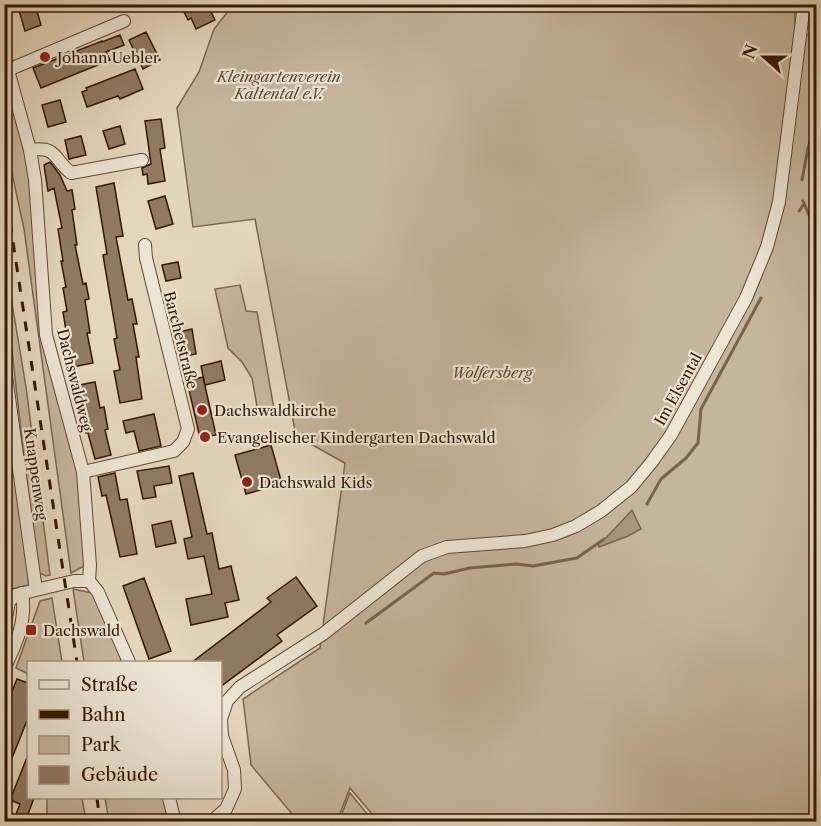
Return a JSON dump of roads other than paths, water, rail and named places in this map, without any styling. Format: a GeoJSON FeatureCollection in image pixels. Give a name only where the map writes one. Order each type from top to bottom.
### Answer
{"type":"FeatureCollection","features":[{"type":"Feature","properties":{"kind":"street","name":"Im Elsental"},"geometry":{"type":"LineString","coordinates":[[222,718],[227,701],[240,687],[323,634],[422,556],[447,547],[525,541],[554,535],[576,526],[601,511],[631,487],[651,463],[671,435],[746,298],[767,247],[779,202],[804,4]]}},
{"type":"Feature","properties":{"kind":"street","name":"Dachswaldweg"},"geometry":{"type":"LineString","coordinates":[[89,581],[90,564],[83,472],[46,335],[35,180],[30,150],[8,70],[124,21]]}},
{"type":"Feature","properties":{"kind":"street"},"geometry":{"type":"LineString","coordinates":[[30,150],[43,148],[51,151],[71,173],[142,160]]}},
{"type":"Feature","properties":{"kind":"street","name":"Barchetstraße"},"geometry":{"type":"LineString","coordinates":[[83,472],[174,451],[183,442],[188,429],[146,258],[146,245]]}},
{"type":"Feature","properties":{"kind":"street","name":"Knappenweg"},"geometry":{"type":"LineString","coordinates":[[4,362],[36,590]]}},
{"type":"Feature","properties":{"kind":"street"},"geometry":{"type":"LineString","coordinates":[[4,628],[9,602],[15,595],[74,581],[89,581],[98,591],[128,661]]}},
{"type":"Feature","properties":{"kind":"street"},"geometry":{"type":"LineString","coordinates":[[4,669],[18,641],[25,608],[22,593]]}},
{"type":"Feature","properties":{"kind":"street","name":"Im Elsental"},"geometry":{"type":"LineString","coordinates":[[211,822],[226,809],[235,789],[234,770],[222,731]]}},
{"type":"Feature","properties":{"kind":"street"},"geometry":{"type":"LineString","coordinates":[[169,799],[175,822]]}},
{"type":"Feature","properties":{"kind":"waterway"},"geometry":{"type":"LineString","coordinates":[[802,180],[808,148],[816,124]]}},
{"type":"Feature","properties":{"kind":"waterway"},"geometry":{"type":"LineString","coordinates":[[803,201],[816,231]]}},
{"type":"Feature","properties":{"kind":"waterway"},"geometry":{"type":"LineString","coordinates":[[799,211],[804,204]]}},
{"type":"Feature","properties":{"kind":"waterway"},"geometry":{"type":"LineString","coordinates":[[647,504],[661,479],[686,458],[698,443],[701,409],[761,298]]}},
{"type":"Feature","properties":{"kind":"waterway"},"geometry":{"type":"LineString","coordinates":[[366,623],[434,573],[444,574],[470,568],[516,564],[533,566],[577,558],[604,539]]}},
{"type":"Feature","properties":{"kind":"railway"},"geometry":{"type":"LineString","coordinates":[[4,183],[77,661]]}},
{"type":"Feature","properties":{"kind":"railway"},"geometry":{"type":"LineString","coordinates":[[97,799],[100,822]]}},
{"type":"Feature","properties":{"kind":"place","name":"Johann Uebler"},"geometry":{"type":"Point","coordinates":[45,57]}},
{"type":"Feature","properties":{"kind":"place","name":"Dachswaldkirche"},"geometry":{"type":"Point","coordinates":[202,410]}},
{"type":"Feature","properties":{"kind":"place","name":"Evangelischer Kindergarten Dachswald"},"geometry":{"type":"Point","coordinates":[205,437]}},
{"type":"Feature","properties":{"kind":"place","name":"Dachswald Kids"},"geometry":{"type":"Point","coordinates":[247,482]}},
{"type":"Feature","properties":{"kind":"place","name":"Dachswald"},"geometry":{"type":"Point","coordinates":[31,630]}},
{"type":"Feature","properties":{"kind":"park label","name":"Kleingartenverein Kaltental e.V."},"geometry":{"type":"Point","coordinates":[279,84]}},
{"type":"Feature","properties":{"kind":"park label","name":"Wolfersberg"},"geometry":{"type":"Point","coordinates":[492,372]}}]}
